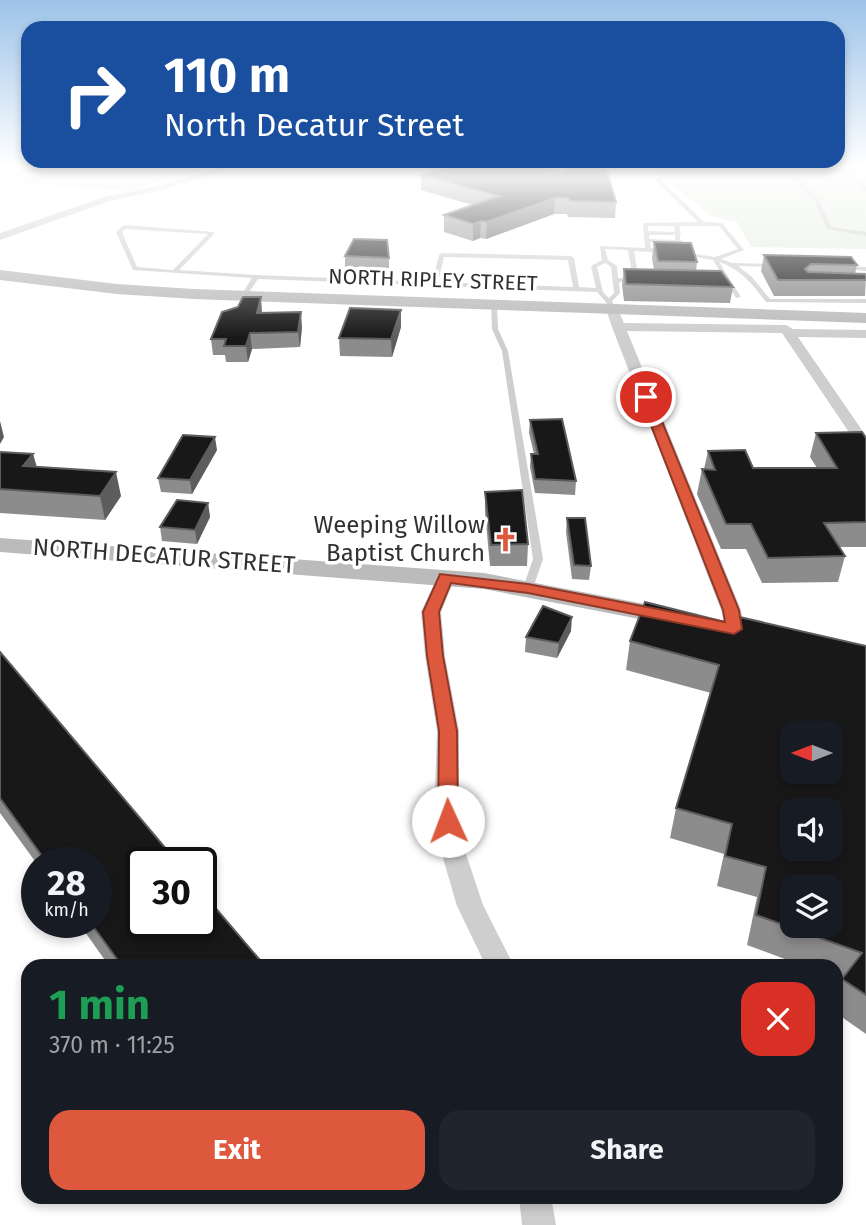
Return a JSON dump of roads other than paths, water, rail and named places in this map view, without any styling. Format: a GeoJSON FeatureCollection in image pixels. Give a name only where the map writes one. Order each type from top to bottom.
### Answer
{"type":"FeatureCollection","features":[{"type":"Feature","properties":{"kind":"main road","name":"NORTH RIPLEY STREET"},"geometry":{"type":"LineString","coordinates":[[0,275],[117,289],[243,297],[494,305],[611,305],[866,318]]}},
{"type":"Feature","properties":{"kind":"main road","name":"NORTH DECATUR STREET"},"geometry":{"type":"LineString","coordinates":[[0,545],[446,578],[528,588],[760,635]]}},
{"type":"Feature","properties":{"kind":"street"},"geometry":{"type":"LineString","coordinates":[[0,237],[36,224]]}},
{"type":"Feature","properties":{"kind":"street"},"geometry":{"type":"LineString","coordinates":[[611,305],[731,610],[734,629]]}},
{"type":"Feature","properties":{"kind":"street"},"geometry":{"type":"LineString","coordinates":[[618,327],[866,334]]}},
{"type":"Feature","properties":{"kind":"street"},"geometry":{"type":"LineString","coordinates":[[788,331],[866,447]]}},
{"type":"Feature","properties":{"kind":"street"},"geometry":{"type":"LineString","coordinates":[[446,578],[431,612],[435,656],[448,731],[447,792],[452,848],[470,906],[496,959]]}},
{"type":"Feature","properties":{"kind":"street"},"geometry":{"type":"LineString","coordinates":[[537,1204],[539,1225]]}},
{"type":"Feature","properties":{"kind":"lane"},"geometry":{"type":"LineString","coordinates":[[646,224],[648,250]]}},
{"type":"Feature","properties":{"kind":"lane"},"geometry":{"type":"LineString","coordinates":[[661,251],[678,246],[680,238],[677,224]]}},
{"type":"Feature","properties":{"kind":"lane"},"geometry":{"type":"LineString","coordinates":[[715,259],[741,250],[720,224]]}},
{"type":"Feature","properties":{"kind":"lane"},"geometry":{"type":"LineString","coordinates":[[827,224],[829,228],[866,234]]}},
{"type":"Feature","properties":{"kind":"lane"},"geometry":{"type":"LineString","coordinates":[[175,271],[212,233],[124,228],[119,232],[135,269],[434,286],[599,290]]}},
{"type":"Feature","properties":{"kind":"lane"},"geometry":{"type":"LineString","coordinates":[[647,236],[680,238]]}},
{"type":"Feature","properties":{"kind":"lane"},"geometry":{"type":"LineString","coordinates":[[605,261],[594,267],[599,290],[611,305],[617,293],[614,267],[605,261],[602,247],[661,251],[733,264],[788,266]]}},
{"type":"Feature","properties":{"kind":"lane"},"geometry":{"type":"LineString","coordinates":[[631,249],[636,281]]}},
{"type":"Feature","properties":{"kind":"lane"},"geometry":{"type":"LineString","coordinates":[[434,286],[442,255],[571,258],[576,290]]}},
{"type":"Feature","properties":{"kind":"lane"},"geometry":{"type":"LineString","coordinates":[[715,259],[738,297]]}},
{"type":"Feature","properties":{"kind":"lane"},"geometry":{"type":"LineString","coordinates":[[733,264],[749,274],[768,301],[866,301]]}},
{"type":"Feature","properties":{"kind":"lane"},"geometry":{"type":"LineString","coordinates":[[843,267],[857,268],[864,272]]}},
{"type":"Feature","properties":{"kind":"lane"},"geometry":{"type":"LineString","coordinates":[[243,297],[256,277]]}},
{"type":"Feature","properties":{"kind":"lane"},"geometry":{"type":"LineString","coordinates":[[616,280],[650,281]]}},
{"type":"Feature","properties":{"kind":"lane"},"geometry":{"type":"LineString","coordinates":[[717,283],[730,284]]}},
{"type":"Feature","properties":{"kind":"lane"},"geometry":{"type":"LineString","coordinates":[[494,305],[495,329],[505,351],[511,404],[521,447],[538,559],[528,588]]}},
{"type":"Feature","properties":{"kind":"place","name":"Weeping Willow Baptist Church"},"geometry":{"type":"Point","coordinates":[505,539]}}]}
